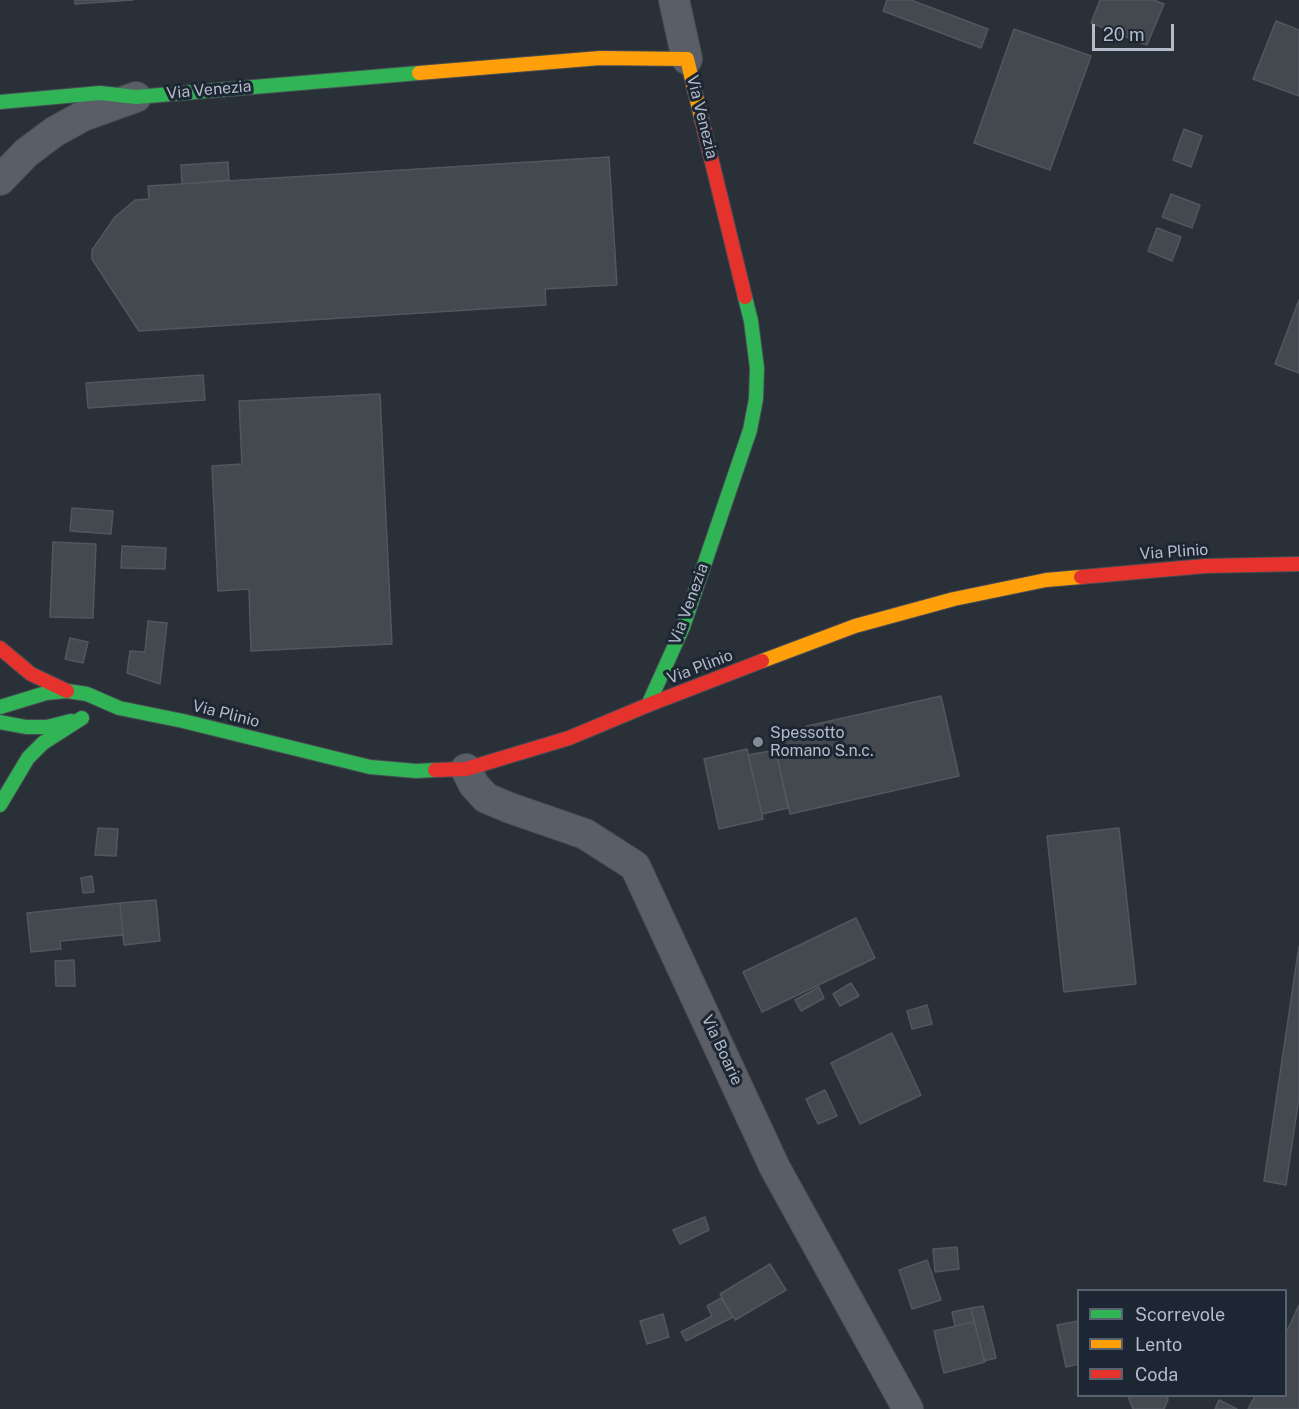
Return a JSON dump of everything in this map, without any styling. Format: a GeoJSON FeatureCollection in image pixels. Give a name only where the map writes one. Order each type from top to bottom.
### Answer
{"type":"FeatureCollection","features":[{"type":"Feature","properties":{"kind":"street"},"geometry":{"type":"LineString","coordinates":[[674,0],[687,58]]}},
{"type":"Feature","properties":{"kind":"street","name":"Via Venezia"},"geometry":{"type":"LineString","coordinates":[[0,102],[100,93],[136,97],[600,58],[687,58],[751,321],[757,368],[756,399],[750,430],[682,627],[648,705]]}},
{"type":"Feature","properties":{"kind":"street","name":"Via Venezia"},"geometry":{"type":"LineString","coordinates":[[0,180],[26,153],[54,132],[83,116],[136,97]]}},
{"type":"Feature","properties":{"kind":"street","name":"Via Plinio"},"geometry":{"type":"LineString","coordinates":[[0,707],[46,693],[67,691],[87,694],[119,708],[183,721],[370,767],[416,771],[466,769],[568,738],[855,626],[954,599],[1046,580],[1205,566],[1299,564]]}},
{"type":"Feature","properties":{"kind":"street"},"geometry":{"type":"LineString","coordinates":[[0,648],[31,674],[67,691]]}},
{"type":"Feature","properties":{"kind":"street","name":"Via Plinio"},"geometry":{"type":"LineString","coordinates":[[0,722],[26,727],[47,727],[119,708]]}},
{"type":"Feature","properties":{"kind":"street"},"geometry":{"type":"LineString","coordinates":[[0,805],[28,758],[52,737],[91,716]]}},
{"type":"Feature","properties":{"kind":"street","name":"Via Boarie"},"geometry":{"type":"LineString","coordinates":[[466,769],[474,785],[486,798],[585,834],[635,866],[775,1167],[908,1409]]}},
{"type":"Feature","properties":{"kind":"building"},"geometry":{"type":"Polygon","coordinates":[[[75,0],[133,0],[75,4],[75,0]]]}},
{"type":"Feature","properties":{"kind":"building"},"geometry":{"type":"Polygon","coordinates":[[[887,0],[911,0],[988,29],[981,48],[883,11],[887,0]]]}},
{"type":"Feature","properties":{"kind":"building"},"geometry":{"type":"Polygon","coordinates":[[[1100,0],[1154,0],[1164,4],[1147,45],[1091,23],[1100,0]]]}},
{"type":"Feature","properties":{"kind":"building"},"geometry":{"type":"Polygon","coordinates":[[[1276,21],[1299,30],[1299,96],[1253,79],[1276,21]]]}},
{"type":"Feature","properties":{"kind":"building"},"geometry":{"type":"Polygon","coordinates":[[[1014,29],[1091,56],[1050,170],[974,143],[1014,29]]]}},
{"type":"Feature","properties":{"kind":"building"},"geometry":{"type":"Polygon","coordinates":[[[1184,129],[1202,136],[1191,167],[1173,160],[1184,129]]]}},
{"type":"Feature","properties":{"kind":"building"},"geometry":{"type":"Polygon","coordinates":[[[609,157],[617,285],[545,289],[546,305],[139,331],[92,259],[92,250],[115,217],[135,200],[149,199],[148,186],[609,157]]]}},
{"type":"Feature","properties":{"kind":"building"},"geometry":{"type":"Polygon","coordinates":[[[228,162],[229,180],[182,184],[181,165],[228,162]]]}},
{"type":"Feature","properties":{"kind":"building"},"geometry":{"type":"Polygon","coordinates":[[[1171,194],[1200,205],[1192,228],[1162,217],[1171,194]]]}},
{"type":"Feature","properties":{"kind":"building"},"geometry":{"type":"Polygon","coordinates":[[[1157,228],[1181,237],[1172,261],[1148,251],[1157,228]]]}},
{"type":"Feature","properties":{"kind":"building"},"geometry":{"type":"Polygon","coordinates":[[[1299,300],[1299,373],[1275,364],[1299,300]]]}},
{"type":"Feature","properties":{"kind":"building"},"geometry":{"type":"Polygon","coordinates":[[[203,375],[205,400],[88,408],[86,383],[203,375]]]}},
{"type":"Feature","properties":{"kind":"building"},"geometry":{"type":"Polygon","coordinates":[[[380,394],[392,644],[251,651],[249,589],[218,591],[212,466],[242,464],[239,401],[380,394]]]}},
{"type":"Feature","properties":{"kind":"building"},"geometry":{"type":"Polygon","coordinates":[[[72,508],[113,511],[111,534],[70,531],[72,508]]]}},
{"type":"Feature","properties":{"kind":"building"},"geometry":{"type":"Polygon","coordinates":[[[53,542],[96,544],[93,618],[50,617],[53,542]]]}},
{"type":"Feature","properties":{"kind":"building"},"geometry":{"type":"Polygon","coordinates":[[[122,546],[166,548],[165,569],[121,568],[122,546]]]}},
{"type":"Feature","properties":{"kind":"building"},"geometry":{"type":"Polygon","coordinates":[[[148,621],[167,623],[160,684],[127,673],[130,651],[145,652],[148,621]]]}},
{"type":"Feature","properties":{"kind":"building"},"geometry":{"type":"Polygon","coordinates":[[[70,638],[88,642],[83,663],[65,659],[70,638]]]}},
{"type":"Feature","properties":{"kind":"building"},"geometry":{"type":"Polygon","coordinates":[[[941,696],[959,776],[790,814],[772,734],[941,696]]]}},
{"type":"Feature","properties":{"kind":"building"},"geometry":{"type":"Polygon","coordinates":[[[747,749],[763,819],[719,829],[704,759],[747,749]]]}},
{"type":"Feature","properties":{"kind":"building"},"geometry":{"type":"Polygon","coordinates":[[[776,750],[788,808],[762,814],[748,755],[776,750]]]}},
{"type":"Feature","properties":{"kind":"building"},"geometry":{"type":"Polygon","coordinates":[[[98,828],[118,829],[116,856],[95,855],[98,828]]]}},
{"type":"Feature","properties":{"kind":"building"},"geometry":{"type":"Polygon","coordinates":[[[1119,828],[1136,984],[1064,992],[1047,836],[1119,828]]]}},
{"type":"Feature","properties":{"kind":"building"},"geometry":{"type":"Polygon","coordinates":[[[92,876],[94,892],[83,893],[81,878],[92,876]]]}},
{"type":"Feature","properties":{"kind":"building"},"geometry":{"type":"Polygon","coordinates":[[[156,900],[160,941],[124,945],[120,903],[156,900]]]}},
{"type":"Feature","properties":{"kind":"building"},"geometry":{"type":"Polygon","coordinates":[[[120,903],[123,935],[60,941],[61,949],[31,952],[27,913],[120,903]]]}},
{"type":"Feature","properties":{"kind":"building"},"geometry":{"type":"Polygon","coordinates":[[[856,918],[875,958],[762,1012],[743,972],[856,918]]]}},
{"type":"Feature","properties":{"kind":"building"},"geometry":{"type":"Polygon","coordinates":[[[1299,946],[1299,1097],[1286,1185],[1264,1181],[1299,946]]]}},
{"type":"Feature","properties":{"kind":"building"},"geometry":{"type":"Polygon","coordinates":[[[74,960],[75,986],[56,986],[55,961],[74,960]]]}},
{"type":"Feature","properties":{"kind":"building"},"geometry":{"type":"Polygon","coordinates":[[[851,983],[859,996],[840,1006],[833,994],[851,983]]]}},
{"type":"Feature","properties":{"kind":"building"},"geometry":{"type":"Polygon","coordinates":[[[819,987],[824,998],[801,1011],[795,1000],[819,987]]]}},
{"type":"Feature","properties":{"kind":"building"},"geometry":{"type":"Polygon","coordinates":[[[927,1005],[932,1024],[912,1029],[907,1011],[927,1005]]]}},
{"type":"Feature","properties":{"kind":"building"},"geometry":{"type":"Polygon","coordinates":[[[892,1033],[921,1095],[860,1124],[831,1063],[892,1033]]]}},
{"type":"Feature","properties":{"kind":"building"},"geometry":{"type":"Polygon","coordinates":[[[825,1090],[837,1116],[818,1124],[806,1099],[825,1090]]]}},
{"type":"Feature","properties":{"kind":"building"},"geometry":{"type":"Polygon","coordinates":[[[705,1217],[709,1230],[680,1244],[673,1230],[705,1217]]]}},
{"type":"Feature","properties":{"kind":"building"},"geometry":{"type":"Polygon","coordinates":[[[957,1247],[959,1269],[935,1272],[933,1249],[957,1247]]]}},
{"type":"Feature","properties":{"kind":"building"},"geometry":{"type":"Polygon","coordinates":[[[927,1260],[941,1300],[912,1309],[899,1270],[927,1260]]]}},
{"type":"Feature","properties":{"kind":"building"},"geometry":{"type":"Polygon","coordinates":[[[770,1264],[786,1290],[735,1320],[720,1294],[770,1264]]]}},
{"type":"Feature","properties":{"kind":"building"},"geometry":{"type":"Polygon","coordinates":[[[721,1298],[733,1317],[686,1341],[681,1332],[712,1316],[707,1306],[721,1298]]]}},
{"type":"Feature","properties":{"kind":"building"},"geometry":{"type":"Polygon","coordinates":[[[1299,1305],[1299,1409],[1248,1409],[1254,1397],[1287,1397],[1287,1331],[1299,1305]]]}},
{"type":"Feature","properties":{"kind":"building"},"geometry":{"type":"Polygon","coordinates":[[[983,1306],[996,1358],[984,1361],[971,1308],[983,1306]]]}},
{"type":"Feature","properties":{"kind":"building"},"geometry":{"type":"Polygon","coordinates":[[[971,1308],[974,1322],[955,1326],[952,1312],[971,1308]]]}},
{"type":"Feature","properties":{"kind":"building"},"geometry":{"type":"Polygon","coordinates":[[[663,1314],[669,1337],[647,1344],[640,1321],[663,1314]]]}},
{"type":"Feature","properties":{"kind":"building"},"geometry":{"type":"Polygon","coordinates":[[[1077,1321],[1077,1364],[1066,1367],[1057,1325],[1077,1321]]]}},
{"type":"Feature","properties":{"kind":"building"},"geometry":{"type":"Polygon","coordinates":[[[974,1322],[985,1362],[944,1373],[934,1331],[974,1322]]]}},
{"type":"Feature","properties":{"kind":"building"},"geometry":{"type":"Polygon","coordinates":[[[1128,1397],[1167,1397],[1164,1409],[1133,1409],[1128,1397]]]}},
{"type":"Feature","properties":{"kind":"building"},"geometry":{"type":"Polygon","coordinates":[[[1219,1400],[1237,1409],[1215,1409],[1219,1400]]]}},
{"type":"Feature","properties":{"kind":"traffic: fast"},"geometry":{"type":"LineString","coordinates":[[0,102],[100,93],[136,97],[419,73]]}},
{"type":"Feature","properties":{"kind":"traffic: fast"},"geometry":{"type":"LineString","coordinates":[[648,705],[683,627],[750,430],[756,399],[757,368],[751,321],[745,297]]}},
{"type":"Feature","properties":{"kind":"traffic: fast"},"geometry":{"type":"LineString","coordinates":[[0,707],[46,693],[67,691],[87,694],[119,708],[183,721],[370,767],[416,771],[435,770]]}},
{"type":"Feature","properties":{"kind":"traffic: fast"},"geometry":{"type":"LineString","coordinates":[[0,805],[28,758],[43,743],[82,718]]}},
{"type":"Feature","properties":{"kind":"traffic: fast"},"geometry":{"type":"LineString","coordinates":[[0,722],[26,727],[47,727],[71,721]]}},
{"type":"Feature","properties":{"kind":"traffic: slow"},"geometry":{"type":"LineString","coordinates":[[419,73],[600,58],[687,59],[702,121]]}},
{"type":"Feature","properties":{"kind":"traffic: slow"},"geometry":{"type":"LineString","coordinates":[[762,661],[855,626],[954,599],[1046,580],[1081,577]]}},
{"type":"Feature","properties":{"kind":"traffic: jam"},"geometry":{"type":"LineString","coordinates":[[702,121],[745,297]]}},
{"type":"Feature","properties":{"kind":"traffic: jam"},"geometry":{"type":"LineString","coordinates":[[1081,577],[1205,566],[1299,564]]}},
{"type":"Feature","properties":{"kind":"traffic: jam"},"geometry":{"type":"LineString","coordinates":[[0,648],[31,674],[67,691]]}},
{"type":"Feature","properties":{"kind":"traffic: jam"},"geometry":{"type":"LineString","coordinates":[[435,770],[466,769],[569,738],[762,661]]}},
{"type":"Feature","properties":{"kind":"place","name":"Spessotto Romano S.n.c."},"geometry":{"type":"Point","coordinates":[758,742]}}]}
